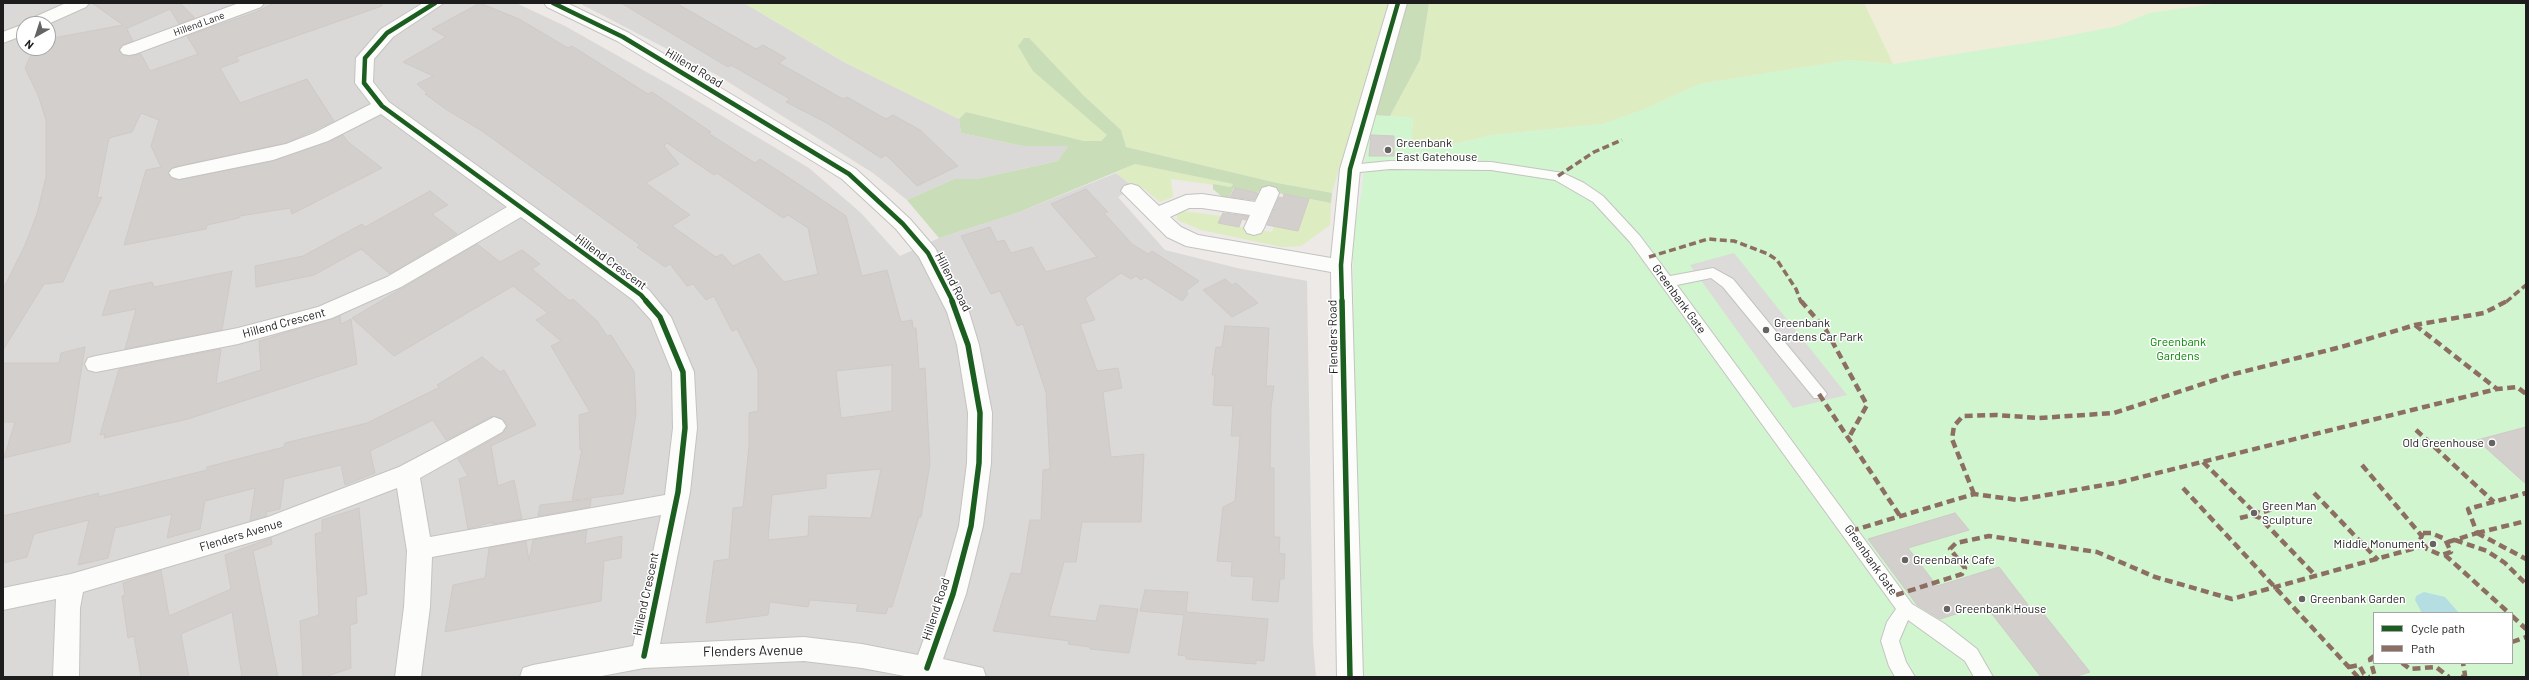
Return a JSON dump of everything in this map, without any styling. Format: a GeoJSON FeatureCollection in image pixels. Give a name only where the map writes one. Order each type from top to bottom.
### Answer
{"type":"FeatureCollection","features":[{"type":"Feature","properties":{"kind":"street"},"geometry":{"type":"LineString","coordinates":[[52,16],[80,3]]}},
{"type":"Feature","properties":{"kind":"street","name":"Hillend Lane"},"geometry":{"type":"LineString","coordinates":[[141,50],[255,3]]}},
{"type":"Feature","properties":{"kind":"street","name":"Hillend Crescent"},"geometry":{"type":"LineString","coordinates":[[435,3],[387,33],[365,58],[364,83],[382,106],[641,295],[660,317],[683,372],[685,428],[675,503],[644,656]]}},
{"type":"Feature","properties":{"kind":"street","name":"Hillend Road"},"geometry":{"type":"LineString","coordinates":[[553,3],[623,37],[849,174],[902,224],[928,254],[958,312],[968,345],[980,413],[979,463],[971,526],[953,594],[927,668]]}},
{"type":"Feature","properties":{"kind":"street","name":"Flenders Road"},"geometry":{"type":"LineString","coordinates":[[1350,677],[1341,265],[1350,169],[1398,3]]}},
{"type":"Feature","properties":{"kind":"street"},"geometry":{"type":"LineString","coordinates":[[3,38],[16,32]]}},
{"type":"Feature","properties":{"kind":"street"},"geometry":{"type":"LineString","coordinates":[[179,172],[266,156],[293,148],[321,137],[382,106]]}},
{"type":"Feature","properties":{"kind":"street"},"geometry":{"type":"LineString","coordinates":[[1131,192],[1174,232],[1193,241],[1209,246],[1321,265],[1341,265]]}},
{"type":"Feature","properties":{"kind":"street"},"geometry":{"type":"LineString","coordinates":[[1157,216],[1186,202],[1202,201],[1262,210]]}},
{"type":"Feature","properties":{"kind":"street","name":"Hillend Crescent"},"geometry":{"type":"LineString","coordinates":[[97,363],[238,336],[324,313],[394,282],[522,208]]}},
{"type":"Feature","properties":{"kind":"street","name":"Flenders Avenue"},"geometry":{"type":"LineString","coordinates":[[3,599],[71,585],[272,526],[407,474],[494,426]]}},
{"type":"Feature","properties":{"kind":"street"},"geometry":{"type":"LineString","coordinates":[[407,474],[420,551],[417,607],[408,677]]}},
{"type":"Feature","properties":{"kind":"street"},"geometry":{"type":"LineString","coordinates":[[420,551],[438,545],[675,503]]}},
{"type":"Feature","properties":{"kind":"street"},"geometry":{"type":"LineString","coordinates":[[66,677],[67,608],[71,585]]}},
{"type":"Feature","properties":{"kind":"street","name":"Flenders Avenue"},"geometry":{"type":"LineString","coordinates":[[533,677],[644,656],[804,649],[862,656],[973,677]]}},
{"type":"Feature","properties":{"kind":"lane","name":"Greenbank Gate"},"geometry":{"type":"LineString","coordinates":[[1350,169],[1390,165],[1490,166],[1558,176],[1579,186],[1598,199],[1635,239],[1851,532],[1906,610],[1939,630],[1971,655],[1984,677]]}},
{"type":"Feature","properties":{"kind":"lane"},"geometry":{"type":"LineString","coordinates":[[1666,282],[1713,273],[1728,283],[1819,394]]}},
{"type":"Feature","properties":{"kind":"lane"},"geometry":{"type":"LineString","coordinates":[[1906,610],[1896,622],[1890,641],[1898,666],[1906,677]]}},
{"type":"Feature","properties":{"kind":"shaded area"},"geometry":{"type":"Polygon","coordinates":[[[3,3],[516,3],[565,26],[682,92],[809,168],[861,213],[900,256],[939,238],[1017,213],[1116,173],[1134,187],[1118,197],[1165,250],[1237,268],[1307,281],[1313,643],[1316,677],[3,677],[3,3]]]}},
{"type":"Feature","properties":{"kind":"shaded area"},"geometry":{"type":"Polygon","coordinates":[[[579,3],[744,3],[844,62],[959,119],[961,133],[1023,146],[1068,146],[1058,161],[977,179],[954,179],[907,200],[873,173],[717,75],[579,3]]]}},
{"type":"Feature","properties":{"kind":"shaded area"},"geometry":{"type":"Polygon","coordinates":[[[1864,3],[2221,3],[2149,13],[2118,26],[2046,40],[1893,64],[1864,3]]]}},
{"type":"Feature","properties":{"kind":"shaded area","name":"Greenbank Gardens Car Park"},"geometry":{"type":"Polygon","coordinates":[[[1734,253],[1847,395],[1793,408],[1690,265],[1734,253]]]}},
{"type":"Feature","properties":{"kind":"green space"},"geometry":{"type":"Polygon","coordinates":[[[744,3],[1388,3],[1332,193],[1277,183],[1126,147],[1121,130],[1082,94],[1083,113],[1107,135],[1101,141],[1084,141],[966,112],[959,119],[844,62],[744,3]]]}},
{"type":"Feature","properties":{"kind":"green space"},"geometry":{"type":"Polygon","coordinates":[[[1406,3],[1429,3],[1420,60],[1390,116],[1369,115],[1406,3]]]}},
{"type":"Feature","properties":{"kind":"green space"},"geometry":{"type":"Polygon","coordinates":[[[1429,3],[1864,3],[1893,64],[1849,60],[1699,84],[1645,109],[1603,124],[1492,135],[1436,148],[1411,145],[1413,118],[1390,116],[1420,60],[1429,3]]]}},
{"type":"Feature","properties":{"kind":"green space","name":"Greenbank Gardens"},"geometry":{"type":"Polygon","coordinates":[[[2221,3],[2526,3],[2526,677],[1362,677],[1355,493],[1353,238],[1362,190],[1369,115],[1413,118],[1411,145],[1436,148],[1492,135],[1603,124],[1645,109],[1699,84],[1849,60],[1893,64],[2046,40],[2118,26],[2149,13],[2221,3]]]}},
{"type":"Feature","properties":{"kind":"green space"},"geometry":{"type":"Polygon","coordinates":[[[1024,38],[1029,38],[1082,94],[1121,130],[1126,147],[1277,183],[1332,193],[1331,203],[1268,191],[1255,192],[1234,188],[1227,201],[1213,189],[1213,184],[1231,187],[1233,184],[1135,164],[1017,213],[939,238],[907,200],[954,179],[977,179],[1058,161],[1068,146],[1023,146],[961,133],[959,119],[966,112],[1084,141],[1101,141],[1107,135],[1033,71],[1018,46],[1024,38]]]}},
{"type":"Feature","properties":{"kind":"green space"},"geometry":{"type":"Polygon","coordinates":[[[1135,164],[1233,184],[1232,187],[1171,179],[1173,197],[1160,202],[1143,188],[1134,187],[1116,173],[1135,164]]]}},
{"type":"Feature","properties":{"kind":"green space"},"geometry":{"type":"Polygon","coordinates":[[[1309,199],[1331,203],[1330,225],[1301,246],[1282,247],[1201,230],[1177,220],[1177,214],[1183,211],[1221,216],[1219,223],[1239,227],[1272,232],[1274,226],[1298,230],[1309,199]]]}},
{"type":"Feature","properties":{"kind":"water"},"geometry":{"type":"Polygon","coordinates":[[[2424,592],[2445,597],[2458,612],[2421,612],[2415,600],[2416,596],[2424,592]]]}},
{"type":"Feature","properties":{"kind":"building"},"geometry":{"type":"Polygon","coordinates":[[[92,3],[182,3],[181,4],[195,18],[179,24],[170,9],[128,28],[126,27],[133,41],[122,45],[119,51],[123,55],[129,56],[141,54],[150,71],[198,54],[187,36],[256,12],[274,3],[382,3],[382,6],[236,57],[239,61],[220,68],[240,103],[307,79],[334,121],[286,143],[179,166],[172,168],[168,173],[172,178],[179,180],[273,161],[343,135],[348,142],[382,168],[292,214],[290,208],[240,216],[239,218],[207,225],[206,229],[124,245],[146,170],[161,167],[151,146],[159,120],[141,113],[132,132],[109,138],[97,198],[102,197],[63,282],[44,284],[3,350],[3,289],[25,245],[37,214],[46,177],[46,120],[38,95],[25,68],[30,56],[56,56],[56,38],[123,25],[92,3]]]}},
{"type":"Feature","properties":{"kind":"building"},"geometry":{"type":"Polygon","coordinates":[[[480,3],[519,19],[568,48],[572,46],[648,94],[652,92],[711,132],[708,133],[755,163],[760,159],[846,216],[862,276],[887,270],[901,322],[912,320],[913,328],[916,328],[919,369],[925,368],[930,464],[921,517],[919,517],[892,607],[888,607],[886,614],[856,611],[858,604],[810,600],[808,607],[770,602],[768,615],[706,623],[714,561],[729,559],[733,508],[743,507],[749,446],[749,413],[758,411],[758,370],[737,329],[732,331],[714,296],[706,300],[693,284],[687,286],[670,264],[665,267],[637,247],[640,245],[482,131],[447,110],[425,94],[427,93],[417,84],[433,76],[403,62],[446,37],[432,29],[480,3]],[[667,143],[664,146],[679,164],[646,183],[690,215],[672,226],[716,257],[722,254],[733,266],[759,254],[784,282],[818,274],[808,228],[788,215],[783,218],[717,173],[714,175],[667,143]],[[892,365],[836,371],[841,418],[892,411],[892,365]],[[881,469],[826,474],[826,488],[772,495],[768,540],[808,536],[809,516],[871,518],[881,469]]]}},
{"type":"Feature","properties":{"kind":"building"},"geometry":{"type":"Polygon","coordinates":[[[621,3],[676,3],[756,49],[763,45],[786,58],[779,63],[843,99],[847,97],[886,119],[893,115],[920,130],[958,166],[917,186],[886,155],[881,158],[827,123],[786,102],[790,99],[731,65],[728,67],[621,3]]]}},
{"type":"Feature","properties":{"kind":"building","name":"Greenbank East Gatehouse"},"geometry":{"type":"Polygon","coordinates":[[[1371,135],[1394,136],[1394,156],[1369,156],[1371,135]]]}},
{"type":"Feature","properties":{"kind":"building"},"geometry":{"type":"Polygon","coordinates":[[[1235,188],[1258,193],[1254,200],[1230,197],[1235,188]]]}},
{"type":"Feature","properties":{"kind":"building"},"geometry":{"type":"Polygon","coordinates":[[[1086,189],[1108,212],[1104,213],[1132,244],[1148,254],[1152,251],[1199,281],[1186,291],[1188,294],[1182,301],[1145,277],[1141,280],[1136,276],[1131,279],[1121,273],[1085,298],[1095,320],[1080,324],[1097,371],[1118,368],[1122,388],[1103,392],[1111,457],[1144,454],[1141,522],[1082,522],[1076,562],[1064,562],[1049,616],[1096,621],[1100,605],[1138,609],[1129,653],[1090,649],[1090,647],[1068,644],[1069,641],[993,631],[1011,573],[1021,574],[1030,520],[1041,520],[1043,470],[1050,469],[1046,392],[1023,324],[1017,326],[1000,291],[991,294],[961,236],[990,227],[997,242],[1004,240],[1011,253],[1032,247],[1046,272],[1097,257],[1051,204],[1086,189]]]}},
{"type":"Feature","properties":{"kind":"building"},"geometry":{"type":"Polygon","coordinates":[[[430,191],[448,205],[432,214],[457,234],[390,274],[361,249],[314,275],[256,287],[255,266],[303,256],[362,224],[365,227],[430,191]]]}},
{"type":"Feature","properties":{"kind":"building"},"geometry":{"type":"Polygon","coordinates":[[[1284,194],[1309,199],[1298,231],[1267,225],[1279,197],[1283,198],[1284,194]]]}},
{"type":"Feature","properties":{"kind":"building"},"geometry":{"type":"Polygon","coordinates":[[[1223,213],[1248,216],[1246,220],[1242,219],[1239,227],[1218,223],[1223,213]]]}},
{"type":"Feature","properties":{"kind":"building"},"geometry":{"type":"Polygon","coordinates":[[[477,244],[500,262],[522,250],[540,264],[532,269],[570,301],[573,299],[597,321],[607,336],[611,335],[634,371],[636,414],[623,494],[572,500],[582,449],[580,450],[579,415],[590,412],[551,346],[561,341],[536,320],[548,313],[513,286],[394,356],[352,318],[477,244]]]}},
{"type":"Feature","properties":{"kind":"building"},"geometry":{"type":"Polygon","coordinates":[[[232,271],[222,330],[125,349],[136,309],[102,316],[110,291],[152,282],[154,287],[232,271]]]}},
{"type":"Feature","properties":{"kind":"building"},"geometry":{"type":"Polygon","coordinates":[[[1225,279],[1232,285],[1236,283],[1258,303],[1232,317],[1203,290],[1225,279]]]}},
{"type":"Feature","properties":{"kind":"building"},"geometry":{"type":"Polygon","coordinates":[[[340,316],[341,324],[351,319],[357,364],[188,419],[104,438],[105,434],[100,435],[119,369],[221,349],[216,384],[261,370],[259,341],[340,316]]]}},
{"type":"Feature","properties":{"kind":"building"},"geometry":{"type":"Polygon","coordinates":[[[1225,326],[1269,328],[1266,386],[1274,386],[1271,407],[1270,468],[1274,468],[1274,537],[1280,537],[1279,553],[1285,554],[1284,579],[1280,579],[1278,602],[1252,600],[1254,577],[1231,576],[1232,562],[1217,561],[1223,507],[1235,501],[1240,436],[1231,436],[1233,406],[1213,405],[1215,375],[1212,375],[1216,347],[1222,347],[1225,326]]]}},
{"type":"Feature","properties":{"kind":"building"},"geometry":{"type":"Polygon","coordinates":[[[85,347],[70,442],[4,458],[15,422],[3,422],[3,363],[59,363],[61,353],[85,347]]]}},
{"type":"Feature","properties":{"kind":"building"},"geometry":{"type":"Polygon","coordinates":[[[482,357],[500,372],[504,370],[536,425],[491,446],[498,486],[514,480],[522,519],[492,524],[493,522],[468,529],[459,479],[468,476],[458,459],[503,433],[507,427],[503,419],[493,416],[446,440],[433,420],[370,451],[375,473],[345,485],[341,465],[284,479],[280,509],[266,512],[267,516],[250,521],[255,488],[205,501],[200,529],[167,538],[172,514],[115,528],[108,558],[78,565],[89,520],[34,534],[27,557],[3,563],[3,516],[99,493],[98,497],[207,470],[207,467],[284,447],[285,443],[367,423],[440,387],[437,385],[482,357]]]}},
{"type":"Feature","properties":{"kind":"building"},"geometry":{"type":"Polygon","coordinates":[[[2526,427],[2526,484],[2477,440],[2526,427]]]}},
{"type":"Feature","properties":{"kind":"building"},"geometry":{"type":"Polygon","coordinates":[[[591,499],[590,507],[538,516],[540,505],[591,499]]]}},
{"type":"Feature","properties":{"kind":"building"},"geometry":{"type":"Polygon","coordinates":[[[359,508],[367,594],[356,597],[357,623],[350,625],[351,668],[325,677],[303,677],[300,621],[319,615],[315,534],[322,532],[322,520],[359,508]]]}},
{"type":"Feature","properties":{"kind":"building","name":"Greenbank House"},"geometry":{"type":"Polygon","coordinates":[[[1955,513],[1969,530],[1908,548],[1937,586],[1999,567],[2032,610],[2039,608],[2090,672],[2074,677],[2041,677],[1985,605],[1940,619],[1917,605],[1868,539],[1955,513]]]}},
{"type":"Feature","properties":{"kind":"building"},"geometry":{"type":"Polygon","coordinates":[[[587,530],[585,544],[622,536],[621,558],[604,561],[601,601],[445,632],[453,585],[485,578],[489,548],[526,541],[529,561],[533,540],[587,530]]]}},
{"type":"Feature","properties":{"kind":"building"},"geometry":{"type":"Polygon","coordinates":[[[271,538],[272,544],[253,551],[278,677],[242,677],[232,612],[181,634],[189,677],[141,677],[134,636],[128,638],[122,596],[125,595],[123,583],[161,570],[169,616],[231,589],[225,555],[271,538]]]}},
{"type":"Feature","properties":{"kind":"building"},"geometry":{"type":"Polygon","coordinates":[[[1145,590],[1188,592],[1186,612],[1268,619],[1264,661],[1256,660],[1256,664],[1186,659],[1186,656],[1178,655],[1184,615],[1140,611],[1145,590]]]}},
{"type":"Feature","properties":{"kind":"marked path"},"geometry":{"type":"LineString","coordinates":[[1558,176],[1594,152],[1622,140]]}},
{"type":"Feature","properties":{"kind":"marked path"},"geometry":{"type":"LineString","coordinates":[[1649,257],[1708,239],[1734,241],[1768,254],[1777,260],[1796,289],[1802,304],[1826,330],[1867,405],[1848,439]]}},
{"type":"Feature","properties":{"kind":"marked path"},"geometry":{"type":"LineString","coordinates":[[1974,494],[1952,439],[1954,426],[1963,416],[1996,415],[2039,418],[2114,413],[2230,375],[2341,347],[2415,325],[2484,313],[2504,303],[2526,285]]}},
{"type":"Feature","properties":{"kind":"marked path"},"geometry":{"type":"LineString","coordinates":[[2415,325],[2497,389]]}},
{"type":"Feature","properties":{"kind":"marked path"},"geometry":{"type":"LineString","coordinates":[[1851,531],[1974,494],[2018,500],[2121,482],[2497,389],[2517,387],[2526,394]]}},
{"type":"Feature","properties":{"kind":"marked path"},"geometry":{"type":"LineString","coordinates":[[1819,394],[1900,516]]}},
{"type":"Feature","properties":{"kind":"marked path"},"geometry":{"type":"LineString","coordinates":[[2416,430],[2494,502]]}},
{"type":"Feature","properties":{"kind":"marked path"},"geometry":{"type":"LineString","coordinates":[[2203,462],[2252,510],[2252,515],[2260,518],[2316,576]]}},
{"type":"Feature","properties":{"kind":"marked path"},"geometry":{"type":"LineString","coordinates":[[2362,465],[2421,535]]}},
{"type":"Feature","properties":{"kind":"marked path"},"geometry":{"type":"LineString","coordinates":[[2183,488],[2358,677]]}},
{"type":"Feature","properties":{"kind":"marked path"},"geometry":{"type":"LineString","coordinates":[[2314,493],[2378,560]]}},
{"type":"Feature","properties":{"kind":"marked path"},"geometry":{"type":"LineString","coordinates":[[2448,542],[2477,533],[2468,509],[2526,493]]}},
{"type":"Feature","properties":{"kind":"marked path"},"geometry":{"type":"LineString","coordinates":[[2252,510],[2260,513],[2276,508]]}},
{"type":"Feature","properties":{"kind":"marked path"},"geometry":{"type":"LineString","coordinates":[[2240,518],[2252,515]]}},
{"type":"Feature","properties":{"kind":"marked path"},"geometry":{"type":"LineString","coordinates":[[2477,533],[2526,521]]}},
{"type":"Feature","properties":{"kind":"marked path"},"geometry":{"type":"LineString","coordinates":[[2423,533],[2431,533],[2445,539],[2450,546],[2451,552],[2441,555],[2427,549],[2420,540],[2423,533]]}},
{"type":"Feature","properties":{"kind":"marked path"},"geometry":{"type":"LineString","coordinates":[[2477,533],[2526,559]]}},
{"type":"Feature","properties":{"kind":"marked path"},"geometry":{"type":"LineString","coordinates":[[1896,595],[1962,574],[1965,568],[1950,549],[1956,543],[1989,536],[2097,552],[2155,577],[2232,599],[2378,560],[2423,546]]}},
{"type":"Feature","properties":{"kind":"marked path"},"geometry":{"type":"LineString","coordinates":[[2455,540],[2487,551],[2505,563],[2526,584]]}},
{"type":"Feature","properties":{"kind":"marked path"},"geometry":{"type":"LineString","coordinates":[[2445,555],[2508,612]]}},
{"type":"Feature","properties":{"kind":"marked path"},"geometry":{"type":"LineString","coordinates":[[2513,617],[2526,629]]}},
{"type":"Feature","properties":{"kind":"marked path"},"geometry":{"type":"LineString","coordinates":[[2513,642],[2526,637]]}},
{"type":"Feature","properties":{"kind":"marked path"},"geometry":{"type":"LineString","coordinates":[[2373,657],[2370,659],[2375,677]]}},
{"type":"Feature","properties":{"kind":"marked path"},"geometry":{"type":"LineString","coordinates":[[2403,664],[2410,669],[2436,667],[2449,677]]}},
{"type":"Feature","properties":{"kind":"marked path"},"geometry":{"type":"LineString","coordinates":[[2462,677],[2465,675],[2463,664]]}},
{"type":"Feature","properties":{"kind":"marked path"},"geometry":{"type":"LineString","coordinates":[[2349,667],[2359,665],[2364,674],[2369,677]]}},
{"type":"Feature","properties":{"kind":"cycle path"},"geometry":{"type":"LineString","coordinates":[[435,3],[387,33],[365,58],[364,83],[382,106],[641,295],[660,317],[683,372],[685,428],[678,492],[644,656]]}},
{"type":"Feature","properties":{"kind":"cycle path"},"geometry":{"type":"LineString","coordinates":[[553,3],[623,37],[849,174],[903,224],[928,253],[958,312],[968,345],[980,413],[979,463],[971,526],[953,594],[927,668]]}},
{"type":"Feature","properties":{"kind":"cycle path"},"geometry":{"type":"LineString","coordinates":[[1350,677],[1341,265],[1350,169],[1398,3]]}},
{"type":"Feature","properties":{"kind":"place","name":"Greenbank East Gatehouse"},"geometry":{"type":"Point","coordinates":[1388,150]}},
{"type":"Feature","properties":{"kind":"place","name":"Greenbank Gardens Car Park"},"geometry":{"type":"Point","coordinates":[1766,330]}},
{"type":"Feature","properties":{"kind":"place","name":"Old Greenhouse"},"geometry":{"type":"Point","coordinates":[2492,443]}},
{"type":"Feature","properties":{"kind":"place","name":"Green Man Sculpture"},"geometry":{"type":"Point","coordinates":[2254,513]}},
{"type":"Feature","properties":{"kind":"place","name":"Middle Monument"},"geometry":{"type":"Point","coordinates":[2433,544]}},
{"type":"Feature","properties":{"kind":"place","name":"Greenbank Cafe"},"geometry":{"type":"Point","coordinates":[1905,560]}},
{"type":"Feature","properties":{"kind":"place","name":"Greenbank Garden"},"geometry":{"type":"Point","coordinates":[2302,599]}},
{"type":"Feature","properties":{"kind":"place","name":"Greenbank House"},"geometry":{"type":"Point","coordinates":[1947,609]}}]}
